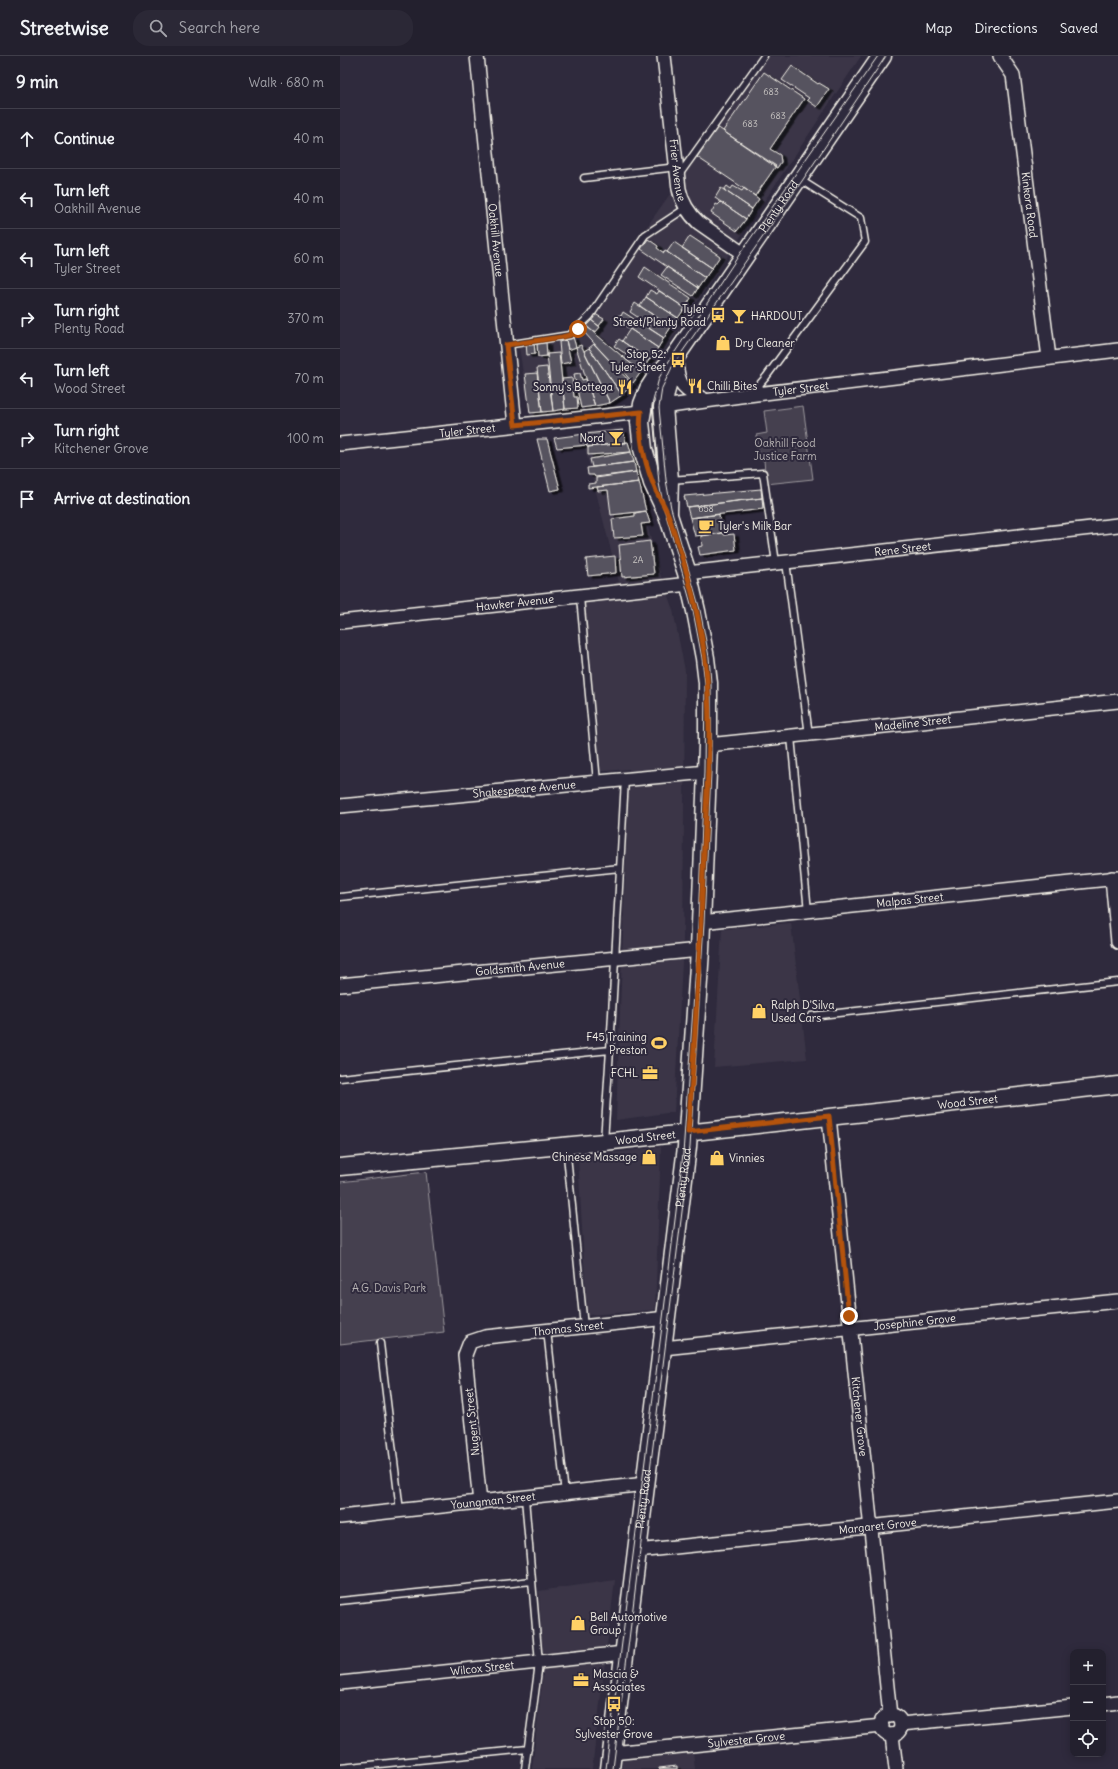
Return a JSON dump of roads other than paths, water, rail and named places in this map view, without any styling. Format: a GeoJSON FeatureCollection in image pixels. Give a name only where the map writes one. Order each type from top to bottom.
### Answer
{"type":"FeatureCollection","features":[{"type":"Feature","properties":{"kind":"main road","name":"Plenty Road"},"geometry":{"type":"LineString","coordinates":[[611,1761],[667,1318],[688,1132],[700,950],[708,746],[708,683],[698,617],[688,578],[668,515],[656,490],[643,449],[640,422],[641,412],[644,400],[651,384],[675,357],[799,179],[882,56]]}},
{"type":"Feature","properties":{"kind":"main road","name":"Plenty Road"},"geometry":{"type":"LineString","coordinates":[[668,515],[669,480],[663,407],[665,393],[675,357]]}},
{"type":"Feature","properties":{"kind":"main road","name":"Tyler Street"},"geometry":{"type":"LineString","coordinates":[[641,412],[663,407]]}},
{"type":"Feature","properties":{"kind":"street","name":"Oakhill Avenue"},"geometry":{"type":"LineString","coordinates":[[476,56],[515,425]]}},
{"type":"Feature","properties":{"kind":"street","name":"Frier Avenue"},"geometry":{"type":"LineString","coordinates":[[664,56],[681,197],[686,208],[699,223],[745,255]]}},
{"type":"Feature","properties":{"kind":"street","name":"Kinkora Road"},"geometry":{"type":"LineString","coordinates":[[1000,56],[1013,75],[1049,358]]}},
{"type":"Feature","properties":{"kind":"street","name":"Tyler Street"},"geometry":{"type":"LineString","coordinates":[[663,407],[706,400],[1118,350]]}},
{"type":"Feature","properties":{"kind":"street"},"geometry":{"type":"LineString","coordinates":[[675,357],[677,376],[680,383],[690,393],[706,400]]}},
{"type":"Feature","properties":{"kind":"street","name":"Tyler Street"},"geometry":{"type":"LineString","coordinates":[[340,444],[641,412]]}},
{"type":"Feature","properties":{"kind":"street","name":"Rene Street"},"geometry":{"type":"LineString","coordinates":[[688,578],[781,563],[1118,526]]}},
{"type":"Feature","properties":{"kind":"street","name":"Hawker Avenue"},"geometry":{"type":"LineString","coordinates":[[340,622],[580,597],[688,578]]}},
{"type":"Feature","properties":{"kind":"street","name":"Madeline Street"},"geometry":{"type":"LineString","coordinates":[[708,746],[1118,702]]}},
{"type":"Feature","properties":{"kind":"street","name":"Shakespeare Avenue"},"geometry":{"type":"LineString","coordinates":[[340,806],[707,772]]}},
{"type":"Feature","properties":{"kind":"street"},"geometry":{"type":"LineString","coordinates":[[1115,878],[1118,942]]}},
{"type":"Feature","properties":{"kind":"street","name":"Malpas Street"},"geometry":{"type":"LineString","coordinates":[[701,922],[1115,878]]}},
{"type":"Feature","properties":{"kind":"street","name":"Goldsmith Avenue"},"geometry":{"type":"LineString","coordinates":[[340,985],[700,950]]}},
{"type":"Feature","properties":{"kind":"street","name":"Wood Street"},"geometry":{"type":"LineString","coordinates":[[340,1168],[604,1142],[1118,1085]]}},
{"type":"Feature","properties":{"kind":"street","name":"Kitchener Grove"},"geometry":{"type":"LineString","coordinates":[[829,1116],[890,1716]]}},
{"type":"Feature","properties":{"kind":"street","name":"Josephine Grove"},"geometry":{"type":"LineString","coordinates":[[663,1348],[1118,1301]]}},
{"type":"Feature","properties":{"kind":"street","name":"Thomas Street"},"geometry":{"type":"LineString","coordinates":[[470,1342],[485,1337],[667,1318]]}},
{"type":"Feature","properties":{"kind":"street","name":"Nugent Street"},"geometry":{"type":"LineString","coordinates":[[470,1342],[465,1355],[480,1503]]}},
{"type":"Feature","properties":{"kind":"street","name":"Youngman Street"},"geometry":{"type":"LineString","coordinates":[[340,1517],[565,1494],[646,1484]]}},
{"type":"Feature","properties":{"kind":"street","name":"Margaret Grove"},"geometry":{"type":"LineString","coordinates":[[637,1551],[1118,1501]]}},
{"type":"Feature","properties":{"kind":"street","name":"Wilcox Street"},"geometry":{"type":"LineString","coordinates":[[340,1683],[624,1653]]}},
{"type":"Feature","properties":{"kind":"street"},"geometry":{"type":"LineString","coordinates":[[1106,1704],[1118,1702]]}},
{"type":"Feature","properties":{"kind":"street"},"geometry":{"type":"LineString","coordinates":[[901,1724],[1070,1707]]}},
{"type":"Feature","properties":{"kind":"street"},"geometry":{"type":"LineString","coordinates":[[890,1716],[898,1718],[901,1724],[898,1732],[892,1735],[884,1732],[882,1726],[883,1721],[890,1716]]}},
{"type":"Feature","properties":{"kind":"street","name":"Sylvester Grove"},"geometry":{"type":"LineString","coordinates":[[611,1761],[882,1726]]}},
{"type":"Feature","properties":{"kind":"street"},"geometry":{"type":"LineString","coordinates":[[892,1735],[896,1769]]}},
{"type":"Feature","properties":{"kind":"lane"},"geometry":{"type":"LineString","coordinates":[[584,178],[678,172],[764,56]]}},
{"type":"Feature","properties":{"kind":"lane"},"geometry":{"type":"LineString","coordinates":[[751,395],[766,378],[865,242],[861,218],[799,179]]}},
{"type":"Feature","properties":{"kind":"lane"},"geometry":{"type":"LineString","coordinates":[[506,345],[562,337],[570,335],[574,332],[590,316],[644,235],[686,208]]}},
{"type":"Feature","properties":{"kind":"lane"},"geometry":{"type":"LineString","coordinates":[[669,480],[763,473],[781,563],[809,735]]}},
{"type":"Feature","properties":{"kind":"lane"},"geometry":{"type":"LineString","coordinates":[[580,597],[597,782]]}},
{"type":"Feature","properties":{"kind":"lane"},"geometry":{"type":"LineString","coordinates":[[791,737],[808,911]]}},
{"type":"Feature","properties":{"kind":"lane"},"geometry":{"type":"LineString","coordinates":[[604,1142],[624,779]]}},
{"type":"Feature","properties":{"kind":"lane"},"geometry":{"type":"LineString","coordinates":[[340,897],[620,868]]}},
{"type":"Feature","properties":{"kind":"lane"},"geometry":{"type":"LineString","coordinates":[[811,1016],[1118,982]]}},
{"type":"Feature","properties":{"kind":"lane"},"geometry":{"type":"LineString","coordinates":[[340,1078],[610,1050]]}},
{"type":"Feature","properties":{"kind":"lane"},"geometry":{"type":"LineString","coordinates":[[566,1145],[584,1327]]}},
{"type":"Feature","properties":{"kind":"lane"},"geometry":{"type":"LineString","coordinates":[[547,1330],[565,1494]]}},
{"type":"Feature","properties":{"kind":"lane"},"geometry":{"type":"LineString","coordinates":[[380,1343],[400,1511]]}},
{"type":"Feature","properties":{"kind":"lane"},"geometry":{"type":"LineString","coordinates":[[525,1498],[539,1663],[525,1769]]}},
{"type":"Feature","properties":{"kind":"lane"},"geometry":{"type":"LineString","coordinates":[[340,1601],[532,1581]]}},
{"type":"Feature","properties":{"kind":"lane"},"geometry":{"type":"LineString","coordinates":[[340,1768],[528,1749]]}},
{"type":"Feature","properties":{"kind":"tram line"},"geometry":{"type":"LineString","coordinates":[[606,1769],[683,1154],[697,951],[704,772],[705,683],[702,658],[693,611],[663,504],[659,483],[652,405],[659,378],[669,361],[741,252],[878,56]]}},
{"type":"Feature","properties":{"kind":"tram line"},"geometry":{"type":"LineString","coordinates":[[613,1769],[690,1147],[704,922],[711,771],[711,683],[709,657],[700,610],[671,508],[666,480],[659,408],[662,388],[673,365],[802,181],[886,56]]}},
{"type":"Feature","properties":{"kind":"place","name":"Tyler Street/Plenty Road"},"geometry":{"type":"Point","coordinates":[718,315]}},
{"type":"Feature","properties":{"kind":"place","name":"HARDOUT"},"geometry":{"type":"Point","coordinates":[739,316]}},
{"type":"Feature","properties":{"kind":"place","name":"Dry Cleaner"},"geometry":{"type":"Point","coordinates":[723,343]}},
{"type":"Feature","properties":{"kind":"place","name":"Stop 52: Tyler Street"},"geometry":{"type":"Point","coordinates":[678,360]}},
{"type":"Feature","properties":{"kind":"place","name":"Chilli Bites"},"geometry":{"type":"Point","coordinates":[695,386]}},
{"type":"Feature","properties":{"kind":"place","name":"Sonny's Bottega"},"geometry":{"type":"Point","coordinates":[625,387]}},
{"type":"Feature","properties":{"kind":"place","name":"Nord"},"geometry":{"type":"Point","coordinates":[616,438]}},
{"type":"Feature","properties":{"kind":"place","name":"Tyler's Milk Bar"},"geometry":{"type":"Point","coordinates":[706,526]}},
{"type":"Feature","properties":{"kind":"place","name":"Ralph D'Silva Used Cars"},"geometry":{"type":"Point","coordinates":[759,1011]}},
{"type":"Feature","properties":{"kind":"place","name":"F45 Training Preston"},"geometry":{"type":"Point","coordinates":[659,1043]}},
{"type":"Feature","properties":{"kind":"place","name":"FCHL"},"geometry":{"type":"Point","coordinates":[650,1073]}},
{"type":"Feature","properties":{"kind":"place","name":"Chinese Massage"},"geometry":{"type":"Point","coordinates":[649,1157]}},
{"type":"Feature","properties":{"kind":"place","name":"Vinnies"},"geometry":{"type":"Point","coordinates":[717,1158]}},
{"type":"Feature","properties":{"kind":"place","name":"Bell Automotive Group"},"geometry":{"type":"Point","coordinates":[578,1623]}},
{"type":"Feature","properties":{"kind":"place","name":"Mascia & Associates"},"geometry":{"type":"Point","coordinates":[581,1680]}},
{"type":"Feature","properties":{"kind":"place","name":"Stop 50: Sylvester Grove"},"geometry":{"type":"Point","coordinates":[614,1704]}},
{"type":"Feature","properties":{"kind":"park label","name":"Oakhill Food Justice Farm"},"geometry":{"type":"Point","coordinates":[785,449]}},
{"type":"Feature","properties":{"kind":"park label","name":"A.G. Davis Park"},"geometry":{"type":"Point","coordinates":[389,1288]}}]}
